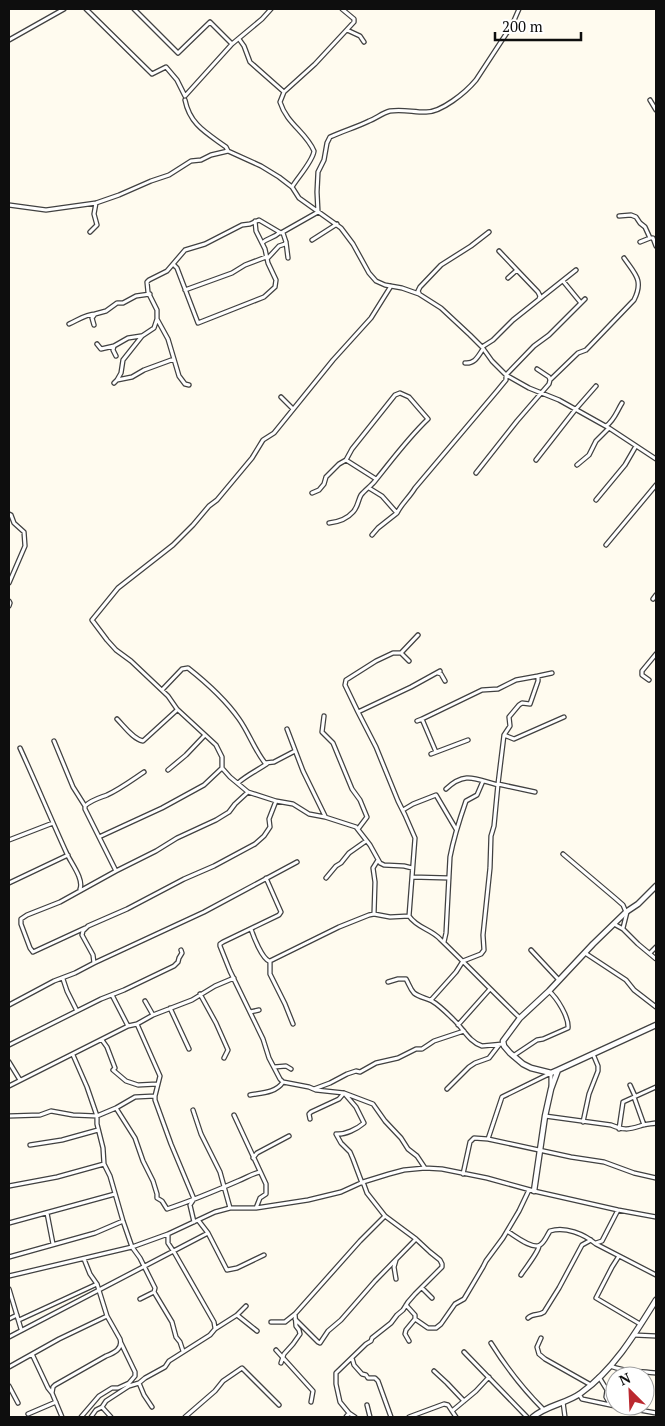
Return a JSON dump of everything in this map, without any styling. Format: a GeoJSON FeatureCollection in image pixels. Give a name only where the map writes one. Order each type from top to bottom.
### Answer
{"type":"FeatureCollection","features":[{"type":"Feature","properties":{"kind":"street"},"geometry":{"type":"LineString","coordinates":[[9,40],[64,9]]}},
{"type":"Feature","properties":{"kind":"street"},"geometry":{"type":"LineString","coordinates":[[86,9],[152,74],[166,66],[178,80],[185,96],[232,44],[271,9]]}},
{"type":"Feature","properties":{"kind":"street"},"geometry":{"type":"LineString","coordinates":[[134,9],[178,53],[210,22],[232,44]]}},
{"type":"Feature","properties":{"kind":"street"},"geometry":{"type":"LineString","coordinates":[[292,187],[313,156],[314,151],[309,142],[285,114],[280,102],[284,92],[354,22],[354,19],[342,9]]}},
{"type":"Feature","properties":{"kind":"street"},"geometry":{"type":"LineString","coordinates":[[318,212],[318,172],[324,160],[330,137],[370,121],[383,113],[397,110],[433,112],[448,103],[470,87],[476,80],[512,25],[519,9]]}},
{"type":"Feature","properties":{"kind":"street"},"geometry":{"type":"LineString","coordinates":[[347,30],[360,36],[364,42]]}},
{"type":"Feature","properties":{"kind":"street"},"geometry":{"type":"LineString","coordinates":[[239,38],[250,62],[284,92]]}},
{"type":"Feature","properties":{"kind":"street"},"geometry":{"type":"LineString","coordinates":[[185,100],[187,111],[201,129],[226,147],[228,151],[272,172],[292,187],[299,198],[310,207],[337,224],[348,237],[368,273],[380,283],[419,294],[447,313],[483,348],[492,361],[506,375],[608,427],[656,458]]}},
{"type":"Feature","properties":{"kind":"street"},"geometry":{"type":"LineString","coordinates":[[650,100],[656,110]]}},
{"type":"Feature","properties":{"kind":"street"},"geometry":{"type":"LineString","coordinates":[[9,205],[46,210],[96,203],[151,181],[169,176],[191,161],[201,160],[211,155],[228,151]]}},
{"type":"Feature","properties":{"kind":"street"},"geometry":{"type":"LineString","coordinates":[[90,232],[97,225],[94,211],[96,203]]}},
{"type":"Feature","properties":{"kind":"street"},"geometry":{"type":"LineString","coordinates":[[309,217],[310,207]]}},
{"type":"Feature","properties":{"kind":"street"},"geometry":{"type":"LineString","coordinates":[[262,243],[318,212]]}},
{"type":"Feature","properties":{"kind":"street"},"geometry":{"type":"LineString","coordinates":[[620,216],[631,215],[636,217],[645,227],[650,238],[653,238],[656,246]]}},
{"type":"Feature","properties":{"kind":"street"},"geometry":{"type":"LineString","coordinates":[[174,359],[144,370],[132,378],[116,382],[121,373],[123,360],[142,336],[154,328],[157,319],[157,310],[147,282],[167,271],[185,250],[205,244],[242,225],[250,224],[257,220],[261,220],[281,233],[286,242],[288,258]]}},
{"type":"Feature","properties":{"kind":"street"},"geometry":{"type":"LineString","coordinates":[[173,264],[177,268],[199,323],[259,300],[274,289],[276,280],[266,258],[265,249],[256,231],[254,221]]}},
{"type":"Feature","properties":{"kind":"street"},"geometry":{"type":"LineString","coordinates":[[312,240],[337,224]]}},
{"type":"Feature","properties":{"kind":"street"},"geometry":{"type":"LineString","coordinates":[[419,294],[420,287],[441,265],[472,246],[489,232]]}},
{"type":"Feature","properties":{"kind":"street"},"geometry":{"type":"LineString","coordinates":[[640,242],[650,238]]}},
{"type":"Feature","properties":{"kind":"street"},"geometry":{"type":"LineString","coordinates":[[185,290],[266,258],[286,242]]}},
{"type":"Feature","properties":{"kind":"street"},"geometry":{"type":"LineString","coordinates":[[499,251],[538,292],[539,300]]}},
{"type":"Feature","properties":{"kind":"street"},"geometry":{"type":"LineString","coordinates":[[476,473],[550,380],[578,353],[586,350],[634,300],[638,292],[639,280],[624,258]]}},
{"type":"Feature","properties":{"kind":"street"},"geometry":{"type":"LineString","coordinates":[[508,278],[517,270]]}},
{"type":"Feature","properties":{"kind":"street"},"geometry":{"type":"LineString","coordinates":[[465,363],[475,360],[483,348],[513,320],[576,270]]}},
{"type":"Feature","properties":{"kind":"street"},"geometry":{"type":"LineString","coordinates":[[563,281],[581,303]]}},
{"type":"Feature","properties":{"kind":"street"},"geometry":{"type":"LineString","coordinates":[[391,286],[371,318],[333,360],[274,433],[263,440],[246,465],[217,500],[209,506],[173,545],[118,588],[92,620],[116,650],[131,660],[168,696],[177,710],[219,749],[222,757],[222,768],[248,792],[293,804],[309,814],[326,817],[358,829],[378,860],[384,865],[412,868]]}},
{"type":"Feature","properties":{"kind":"street"},"geometry":{"type":"LineString","coordinates":[[69,324],[89,314],[106,311],[114,305],[123,303],[136,296],[150,294]]}},
{"type":"Feature","properties":{"kind":"street"},"geometry":{"type":"LineString","coordinates":[[372,535],[397,513],[403,502],[409,498],[415,488],[506,380],[506,375],[585,298]]}},
{"type":"Feature","properties":{"kind":"street"},"geometry":{"type":"LineString","coordinates":[[94,325],[92,318],[95,314]]}},
{"type":"Feature","properties":{"kind":"street"},"geometry":{"type":"LineString","coordinates":[[157,319],[168,339],[180,378],[185,384],[189,385]]}},
{"type":"Feature","properties":{"kind":"street"},"geometry":{"type":"LineString","coordinates":[[98,344],[101,349],[114,346],[128,338],[142,336]]}},
{"type":"Feature","properties":{"kind":"street"},"geometry":{"type":"LineString","coordinates":[[114,346],[113,350],[116,356]]}},
{"type":"Feature","properties":{"kind":"street"},"geometry":{"type":"LineString","coordinates":[[537,369],[549,377],[550,380]]}},
{"type":"Feature","properties":{"kind":"street"},"geometry":{"type":"LineString","coordinates":[[536,460],[596,386]]}},
{"type":"Feature","properties":{"kind":"street"},"geometry":{"type":"LineString","coordinates":[[312,493],[319,490],[324,484],[326,477],[346,460],[352,449],[395,395],[400,393],[409,397],[428,419],[362,494],[352,513],[342,520],[329,522]]}},
{"type":"Feature","properties":{"kind":"street"},"geometry":{"type":"LineString","coordinates":[[281,397],[293,409]]}},
{"type":"Feature","properties":{"kind":"street"},"geometry":{"type":"LineString","coordinates":[[577,465],[590,455],[596,441],[608,427],[622,403]]}},
{"type":"Feature","properties":{"kind":"street"},"geometry":{"type":"LineString","coordinates":[[596,500],[622,469],[636,446]]}},
{"type":"Feature","properties":{"kind":"street"},"geometry":{"type":"LineString","coordinates":[[346,460],[376,479]]}},
{"type":"Feature","properties":{"kind":"street"},"geometry":{"type":"LineString","coordinates":[[606,546],[656,485]]}},
{"type":"Feature","properties":{"kind":"street"},"geometry":{"type":"LineString","coordinates":[[368,488],[382,496],[397,513]]}},
{"type":"Feature","properties":{"kind":"street"},"geometry":{"type":"LineString","coordinates":[[9,514],[14,523],[24,532],[25,546],[9,583]]}},
{"type":"Feature","properties":{"kind":"street"},"geometry":{"type":"LineString","coordinates":[[653,599],[656,595]]}},
{"type":"Feature","properties":{"kind":"street"},"geometry":{"type":"LineString","coordinates":[[9,601],[9,606]]}},
{"type":"Feature","properties":{"kind":"street"},"geometry":{"type":"LineString","coordinates":[[401,653],[418,635]]}},
{"type":"Feature","properties":{"kind":"street"},"geometry":{"type":"LineString","coordinates":[[409,661],[401,653],[393,653],[376,661],[346,680],[345,685],[376,747],[415,838],[409,916],[413,922],[437,936],[520,1018]]}},
{"type":"Feature","properties":{"kind":"street"},"geometry":{"type":"LineString","coordinates":[[649,680],[642,674],[642,671],[656,654]]}},
{"type":"Feature","properties":{"kind":"street"},"geometry":{"type":"LineString","coordinates":[[162,690],[182,670],[188,668],[227,703],[246,731],[259,756],[265,763],[268,763]]}},
{"type":"Feature","properties":{"kind":"street"},"geometry":{"type":"LineString","coordinates":[[358,712],[439,672],[445,681]]}},
{"type":"Feature","properties":{"kind":"street"},"geometry":{"type":"LineString","coordinates":[[417,721],[482,690],[498,689],[516,680],[552,672]]}},
{"type":"Feature","properties":{"kind":"street"},"geometry":{"type":"LineString","coordinates":[[431,1000],[464,961],[484,950],[483,935],[490,868],[491,836],[494,826],[504,735],[510,726],[509,718],[518,705],[522,703],[530,704],[538,676]]}},
{"type":"Feature","properties":{"kind":"street"},"geometry":{"type":"LineString","coordinates":[[117,719],[134,737],[143,741],[177,710]]}},
{"type":"Feature","properties":{"kind":"street"},"geometry":{"type":"LineString","coordinates":[[324,716],[322,732],[333,743],[352,789],[360,800],[367,817],[358,829]]}},
{"type":"Feature","properties":{"kind":"street"},"geometry":{"type":"LineString","coordinates":[[504,735],[514,738],[564,717]]}},
{"type":"Feature","properties":{"kind":"street"},"geometry":{"type":"LineString","coordinates":[[422,718],[436,752]]}},
{"type":"Feature","properties":{"kind":"street"},"geometry":{"type":"LineString","coordinates":[[287,729],[295,751],[326,817]]}},
{"type":"Feature","properties":{"kind":"street"},"geometry":{"type":"LineString","coordinates":[[168,770],[186,755],[205,734]]}},
{"type":"Feature","properties":{"kind":"street"},"geometry":{"type":"LineString","coordinates":[[431,754],[468,740]]}},
{"type":"Feature","properties":{"kind":"street"},"geometry":{"type":"LineString","coordinates":[[54,741],[73,787],[85,806],[116,871]]}},
{"type":"Feature","properties":{"kind":"street"},"geometry":{"type":"LineString","coordinates":[[20,748],[82,885],[79,890]]}},
{"type":"Feature","properties":{"kind":"street"},"geometry":{"type":"LineString","coordinates":[[238,783],[244,777],[268,763],[274,762],[295,751]]}},
{"type":"Feature","properties":{"kind":"street"},"geometry":{"type":"LineString","coordinates":[[99,837],[162,808],[204,785],[222,768]]}},
{"type":"Feature","properties":{"kind":"street"},"geometry":{"type":"LineString","coordinates":[[85,806],[92,800],[127,784],[144,772]]}},
{"type":"Feature","properties":{"kind":"street"},"geometry":{"type":"LineString","coordinates":[[446,789],[464,778],[474,777],[498,785],[534,792]]}},
{"type":"Feature","properties":{"kind":"street"},"geometry":{"type":"LineString","coordinates":[[444,943],[450,857],[454,834],[466,801],[477,795],[484,781]]}},
{"type":"Feature","properties":{"kind":"street"},"geometry":{"type":"LineString","coordinates":[[248,792],[229,812],[216,820],[182,835],[156,851],[79,890],[60,902],[27,915],[20,924],[30,948],[33,952],[127,909],[254,844],[264,836],[270,827],[269,819],[276,801]]}},
{"type":"Feature","properties":{"kind":"street"},"geometry":{"type":"LineString","coordinates":[[403,810],[436,795],[456,829]]}},
{"type":"Feature","properties":{"kind":"street"},"geometry":{"type":"LineString","coordinates":[[9,840],[53,823]]}},
{"type":"Feature","properties":{"kind":"street"},"geometry":{"type":"LineString","coordinates":[[326,878],[350,853],[366,841]]}},
{"type":"Feature","properties":{"kind":"street"},"geometry":{"type":"LineString","coordinates":[[563,854],[623,906],[626,912],[623,929]]}},
{"type":"Feature","properties":{"kind":"street"},"geometry":{"type":"LineString","coordinates":[[9,882],[68,855]]}},
{"type":"Feature","properties":{"kind":"street"},"geometry":{"type":"LineString","coordinates":[[374,914],[375,882],[373,868],[378,860]]}},
{"type":"Feature","properties":{"kind":"street"},"geometry":{"type":"LineString","coordinates":[[9,1005],[54,981],[63,979],[204,912],[298,862]]}},
{"type":"Feature","properties":{"kind":"street"},"geometry":{"type":"LineString","coordinates":[[412,877],[449,878]]}},
{"type":"Feature","properties":{"kind":"street"},"geometry":{"type":"LineString","coordinates":[[266,878],[281,912],[279,915],[220,944],[249,1012],[264,1039],[269,1058],[278,1076],[283,1082],[344,1093],[373,1104],[385,1122],[426,1168]]}},
{"type":"Feature","properties":{"kind":"street"},"geometry":{"type":"LineString","coordinates":[[446,1088],[469,1067],[489,1058],[520,1018],[626,912],[638,904],[656,886]]}},
{"type":"Feature","properties":{"kind":"street"},"geometry":{"type":"LineString","coordinates":[[251,929],[255,941],[268,962],[364,916],[374,914],[390,917],[409,916]]}},
{"type":"Feature","properties":{"kind":"street"},"geometry":{"type":"LineString","coordinates":[[614,924],[623,929],[656,959]]}},
{"type":"Feature","properties":{"kind":"street"},"geometry":{"type":"LineString","coordinates":[[86,928],[82,935],[93,955],[94,963]]}},
{"type":"Feature","properties":{"kind":"street"},"geometry":{"type":"LineString","coordinates":[[650,953],[656,947]]}},
{"type":"Feature","properties":{"kind":"street"},"geometry":{"type":"LineString","coordinates":[[9,1044],[177,964],[182,953],[181,950]]}},
{"type":"Feature","properties":{"kind":"street"},"geometry":{"type":"LineString","coordinates":[[531,950],[559,980]]}},
{"type":"Feature","properties":{"kind":"street"},"geometry":{"type":"LineString","coordinates":[[585,952],[626,980],[634,990],[656,1007]]}},
{"type":"Feature","properties":{"kind":"street"},"geometry":{"type":"LineString","coordinates":[[270,961],[270,974],[293,1024]]}},
{"type":"Feature","properties":{"kind":"street"},"geometry":{"type":"LineString","coordinates":[[9,1086],[128,1026],[137,1024],[153,1015],[192,1000],[200,994],[234,978]]}},
{"type":"Feature","properties":{"kind":"street"},"geometry":{"type":"LineString","coordinates":[[63,979],[77,1011]]}},
{"type":"Feature","properties":{"kind":"street"},"geometry":{"type":"LineString","coordinates":[[388,982],[406,979],[415,995],[431,1000],[479,1045],[501,1044],[523,1064],[551,1074]]}},
{"type":"Feature","properties":{"kind":"street"},"geometry":{"type":"LineString","coordinates":[[458,1025],[490,989]]}},
{"type":"Feature","properties":{"kind":"street"},"geometry":{"type":"LineString","coordinates":[[513,1056],[537,1040],[568,1028],[558,1001],[549,991]]}},
{"type":"Feature","properties":{"kind":"street"},"geometry":{"type":"LineString","coordinates":[[200,994],[228,1050],[224,1058]]}},
{"type":"Feature","properties":{"kind":"street"},"geometry":{"type":"LineString","coordinates":[[112,995],[128,1026]]}},
{"type":"Feature","properties":{"kind":"street"},"geometry":{"type":"LineString","coordinates":[[145,1001],[153,1015]]}},
{"type":"Feature","properties":{"kind":"street"},"geometry":{"type":"LineString","coordinates":[[170,1008],[189,1049]]}},
{"type":"Feature","properties":{"kind":"street"},"geometry":{"type":"LineString","coordinates":[[249,1012],[258,1010]]}},
{"type":"Feature","properties":{"kind":"street"},"geometry":{"type":"LineString","coordinates":[[137,1024],[159,1074],[160,1079],[155,1096],[171,1144],[194,1199]]}},
{"type":"Feature","properties":{"kind":"street"},"geometry":{"type":"LineString","coordinates":[[488,1139],[502,1097],[656,1026]]}},
{"type":"Feature","properties":{"kind":"street"},"geometry":{"type":"LineString","coordinates":[[314,1089],[356,1071],[360,1072],[376,1063],[398,1058],[416,1049],[422,1049],[434,1041],[464,1031]]}},
{"type":"Feature","properties":{"kind":"street"},"geometry":{"type":"LineString","coordinates":[[102,1040],[107,1047],[115,1068],[113,1070],[126,1081],[138,1085],[157,1084]]}},
{"type":"Feature","properties":{"kind":"street"},"geometry":{"type":"LineString","coordinates":[[583,1122],[589,1094],[598,1071],[598,1066],[592,1054]]}},
{"type":"Feature","properties":{"kind":"street"},"geometry":{"type":"LineString","coordinates":[[72,1055],[87,1087],[97,1116],[104,1164],[110,1176],[132,1247],[140,1258],[155,1288],[154,1292],[172,1322],[183,1352]]}},
{"type":"Feature","properties":{"kind":"street"},"geometry":{"type":"LineString","coordinates":[[9,1062],[20,1080]]}},
{"type":"Feature","properties":{"kind":"street"},"geometry":{"type":"LineString","coordinates":[[274,1067],[286,1066],[290,1068]]}},
{"type":"Feature","properties":{"kind":"street"},"geometry":{"type":"LineString","coordinates":[[406,1305],[415,1316],[415,1319],[428,1328],[433,1329],[438,1327],[455,1304],[464,1299],[532,1190],[541,1150],[545,1116],[551,1089],[558,1070]]}},
{"type":"Feature","properties":{"kind":"street"},"geometry":{"type":"LineString","coordinates":[[551,1074],[551,1089]]}},
{"type":"Feature","properties":{"kind":"street"},"geometry":{"type":"LineString","coordinates":[[250,1095],[273,1090],[283,1082]]}},
{"type":"Feature","properties":{"kind":"street"},"geometry":{"type":"LineString","coordinates":[[630,1084],[644,1125]]}},
{"type":"Feature","properties":{"kind":"street"},"geometry":{"type":"LineString","coordinates":[[619,1128],[623,1102],[656,1087]]}},
{"type":"Feature","properties":{"kind":"street"},"geometry":{"type":"LineString","coordinates":[[310,1120],[309,1114],[311,1112],[339,1098],[344,1093]]}},
{"type":"Feature","properties":{"kind":"street"},"geometry":{"type":"LineString","coordinates":[[344,1093],[352,1101],[364,1123],[359,1127],[336,1134],[341,1143],[350,1152],[367,1193],[385,1216],[416,1239],[442,1264],[442,1267],[414,1294],[391,1323],[385,1326],[336,1373],[336,1384],[340,1402],[355,1417]]}},
{"type":"Feature","properties":{"kind":"street"},"geometry":{"type":"LineString","coordinates":[[9,1116],[40,1115],[51,1111],[73,1115],[97,1116],[135,1097],[155,1096]]}},
{"type":"Feature","properties":{"kind":"street"},"geometry":{"type":"LineString","coordinates":[[116,1108],[132,1128],[158,1198],[167,1209],[239,1181],[250,1174],[260,1172]]}},
{"type":"Feature","properties":{"kind":"street"},"geometry":{"type":"LineString","coordinates":[[194,1110],[201,1134],[220,1172],[230,1208]]}},
{"type":"Feature","properties":{"kind":"street"},"geometry":{"type":"LineString","coordinates":[[234,1115],[266,1184],[266,1194],[260,1198],[256,1208]]}},
{"type":"Feature","properties":{"kind":"street"},"geometry":{"type":"LineString","coordinates":[[545,1116],[632,1129],[656,1123]]}},
{"type":"Feature","properties":{"kind":"street"},"geometry":{"type":"LineString","coordinates":[[30,1145],[62,1140],[98,1130]]}},
{"type":"Feature","properties":{"kind":"street"},"geometry":{"type":"LineString","coordinates":[[253,1158],[256,1153],[289,1136]]}},
{"type":"Feature","properties":{"kind":"street"},"geometry":{"type":"LineString","coordinates":[[463,1174],[472,1138],[488,1139],[571,1157],[604,1162],[634,1173],[656,1178]]}},
{"type":"Feature","properties":{"kind":"street"},"geometry":{"type":"LineString","coordinates":[[9,1186],[57,1177],[104,1164]]}},
{"type":"Feature","properties":{"kind":"street"},"geometry":{"type":"LineString","coordinates":[[9,1276],[84,1260],[132,1247],[168,1234],[215,1212],[230,1208],[256,1208],[319,1198],[397,1172],[426,1168],[442,1169],[487,1178],[618,1210],[656,1217]]}},
{"type":"Feature","properties":{"kind":"street"},"geometry":{"type":"LineString","coordinates":[[9,1223],[115,1194]]}},
{"type":"Feature","properties":{"kind":"street"},"geometry":{"type":"LineString","coordinates":[[194,1199],[190,1204],[196,1221],[208,1233],[227,1270],[237,1268],[264,1255]]}},
{"type":"Feature","properties":{"kind":"street"},"geometry":{"type":"LineString","coordinates":[[603,1248],[602,1241],[618,1210]]}},
{"type":"Feature","properties":{"kind":"street"},"geometry":{"type":"LineString","coordinates":[[46,1213],[53,1244]]}},
{"type":"Feature","properties":{"kind":"street"},"geometry":{"type":"LineString","coordinates":[[271,1322],[285,1322],[295,1314],[360,1241],[385,1216]]}},
{"type":"Feature","properties":{"kind":"street"},"geometry":{"type":"LineString","coordinates":[[9,1257],[95,1233],[123,1220]]}},
{"type":"Feature","properties":{"kind":"street"},"geometry":{"type":"LineString","coordinates":[[521,1275],[550,1231],[556,1229],[567,1230],[591,1240],[656,1275]]}},
{"type":"Feature","properties":{"kind":"street"},"geometry":{"type":"LineString","coordinates":[[507,1231],[531,1245],[540,1246]]}},
{"type":"Feature","properties":{"kind":"street"},"geometry":{"type":"LineString","coordinates":[[9,1337],[208,1233]]}},
{"type":"Feature","properties":{"kind":"street"},"geometry":{"type":"LineString","coordinates":[[168,1234],[168,1243],[214,1322],[215,1329]]}},
{"type":"Feature","properties":{"kind":"street"},"geometry":{"type":"LineString","coordinates":[[528,1318],[544,1312],[586,1238]]}},
{"type":"Feature","properties":{"kind":"street"},"geometry":{"type":"LineString","coordinates":[[295,1319],[320,1343],[328,1331],[342,1320],[375,1281],[416,1239]]}},
{"type":"Feature","properties":{"kind":"street"},"geometry":{"type":"LineString","coordinates":[[584,1244],[591,1240]]}},
{"type":"Feature","properties":{"kind":"street"},"geometry":{"type":"LineString","coordinates":[[596,1244],[602,1241]]}},
{"type":"Feature","properties":{"kind":"street"},"geometry":{"type":"LineString","coordinates":[[619,1256],[596,1298],[641,1325]]}},
{"type":"Feature","properties":{"kind":"street"},"geometry":{"type":"LineString","coordinates":[[396,1279],[394,1267],[397,1258]]}},
{"type":"Feature","properties":{"kind":"street"},"geometry":{"type":"LineString","coordinates":[[84,1260],[99,1290],[107,1316],[120,1339],[144,1395],[152,1407]]}},
{"type":"Feature","properties":{"kind":"street"},"geometry":{"type":"LineString","coordinates":[[19,1320],[96,1284]]}},
{"type":"Feature","properties":{"kind":"street"},"geometry":{"type":"LineString","coordinates":[[422,1288],[432,1298]]}},
{"type":"Feature","properties":{"kind":"street"},"geometry":{"type":"LineString","coordinates":[[9,1290],[22,1330]]}},
{"type":"Feature","properties":{"kind":"street"},"geometry":{"type":"LineString","coordinates":[[140,1299],[154,1292]]}},
{"type":"Feature","properties":{"kind":"street"},"geometry":{"type":"LineString","coordinates":[[610,1366],[641,1325],[656,1300]]}},
{"type":"Feature","properties":{"kind":"street"},"geometry":{"type":"LineString","coordinates":[[91,1417],[102,1405],[129,1386],[140,1382],[165,1367],[169,1361],[210,1335],[215,1329],[237,1315],[246,1306]]}},
{"type":"Feature","properties":{"kind":"street"},"geometry":{"type":"LineString","coordinates":[[281,1363],[284,1354],[294,1344],[300,1334],[295,1314]]}},
{"type":"Feature","properties":{"kind":"street"},"geometry":{"type":"LineString","coordinates":[[9,1319],[17,1315]]}},
{"type":"Feature","properties":{"kind":"street"},"geometry":{"type":"LineString","coordinates":[[237,1315],[257,1331]]}},
{"type":"Feature","properties":{"kind":"street"},"geometry":{"type":"LineString","coordinates":[[9,1367],[59,1339],[107,1316]]}},
{"type":"Feature","properties":{"kind":"street"},"geometry":{"type":"LineString","coordinates":[[410,1341],[405,1334],[415,1319]]}},
{"type":"Feature","properties":{"kind":"street"},"geometry":{"type":"LineString","coordinates":[[634,1335],[656,1336]]}},
{"type":"Feature","properties":{"kind":"street"},"geometry":{"type":"LineString","coordinates":[[541,1338],[537,1347],[541,1356],[591,1385]]}},
{"type":"Feature","properties":{"kind":"street"},"geometry":{"type":"LineString","coordinates":[[52,1394],[54,1384],[115,1353],[121,1343]]}},
{"type":"Feature","properties":{"kind":"street"},"geometry":{"type":"LineString","coordinates":[[491,1344],[521,1386],[543,1409]]}},
{"type":"Feature","properties":{"kind":"street"},"geometry":{"type":"LineString","coordinates":[[276,1350],[314,1391],[311,1402]]}},
{"type":"Feature","properties":{"kind":"street"},"geometry":{"type":"LineString","coordinates":[[464,1352],[527,1417]]}},
{"type":"Feature","properties":{"kind":"street"},"geometry":{"type":"LineString","coordinates":[[32,1354],[62,1417]]}},
{"type":"Feature","properties":{"kind":"street"},"geometry":{"type":"LineString","coordinates":[[352,1357],[354,1365],[362,1374],[378,1381],[391,1417]]}},
{"type":"Feature","properties":{"kind":"street"},"geometry":{"type":"LineString","coordinates":[[185,1417],[223,1382],[242,1368],[279,1405]]}},
{"type":"Feature","properties":{"kind":"street"},"geometry":{"type":"LineString","coordinates":[[434,1371],[464,1401]]}},
{"type":"Feature","properties":{"kind":"street"},"geometry":{"type":"LineString","coordinates":[[533,1417],[543,1409],[579,1394],[605,1371]]}},
{"type":"Feature","properties":{"kind":"street"},"geometry":{"type":"LineString","coordinates":[[81,1417],[99,1396],[112,1388],[118,1388],[129,1383],[135,1376],[135,1372]]}},
{"type":"Feature","properties":{"kind":"street"},"geometry":{"type":"LineString","coordinates":[[452,1410],[489,1377]]}},
{"type":"Feature","properties":{"kind":"street"},"geometry":{"type":"LineString","coordinates":[[599,1377],[605,1387]]}},
{"type":"Feature","properties":{"kind":"street"},"geometry":{"type":"LineString","coordinates":[[9,1386],[18,1403]]}},
{"type":"Feature","properties":{"kind":"street"},"geometry":{"type":"LineString","coordinates":[[579,1394],[582,1399],[605,1404]]}},
{"type":"Feature","properties":{"kind":"street"},"geometry":{"type":"LineString","coordinates":[[28,1414],[56,1402]]}},
{"type":"Feature","properties":{"kind":"street"},"geometry":{"type":"LineString","coordinates":[[95,1402],[102,1405],[110,1417]]}},
{"type":"Feature","properties":{"kind":"street"},"geometry":{"type":"LineString","coordinates":[[563,1402],[565,1417]]}},
{"type":"Feature","properties":{"kind":"street"},"geometry":{"type":"LineString","coordinates":[[409,1417],[444,1404],[448,1405],[456,1417]]}},
{"type":"Feature","properties":{"kind":"street"},"geometry":{"type":"LineString","coordinates":[[367,1405],[370,1417]]}},
{"type":"Feature","properties":{"kind":"street"},"geometry":{"type":"LineString","coordinates":[[346,1417],[349,1412]]}}]}
